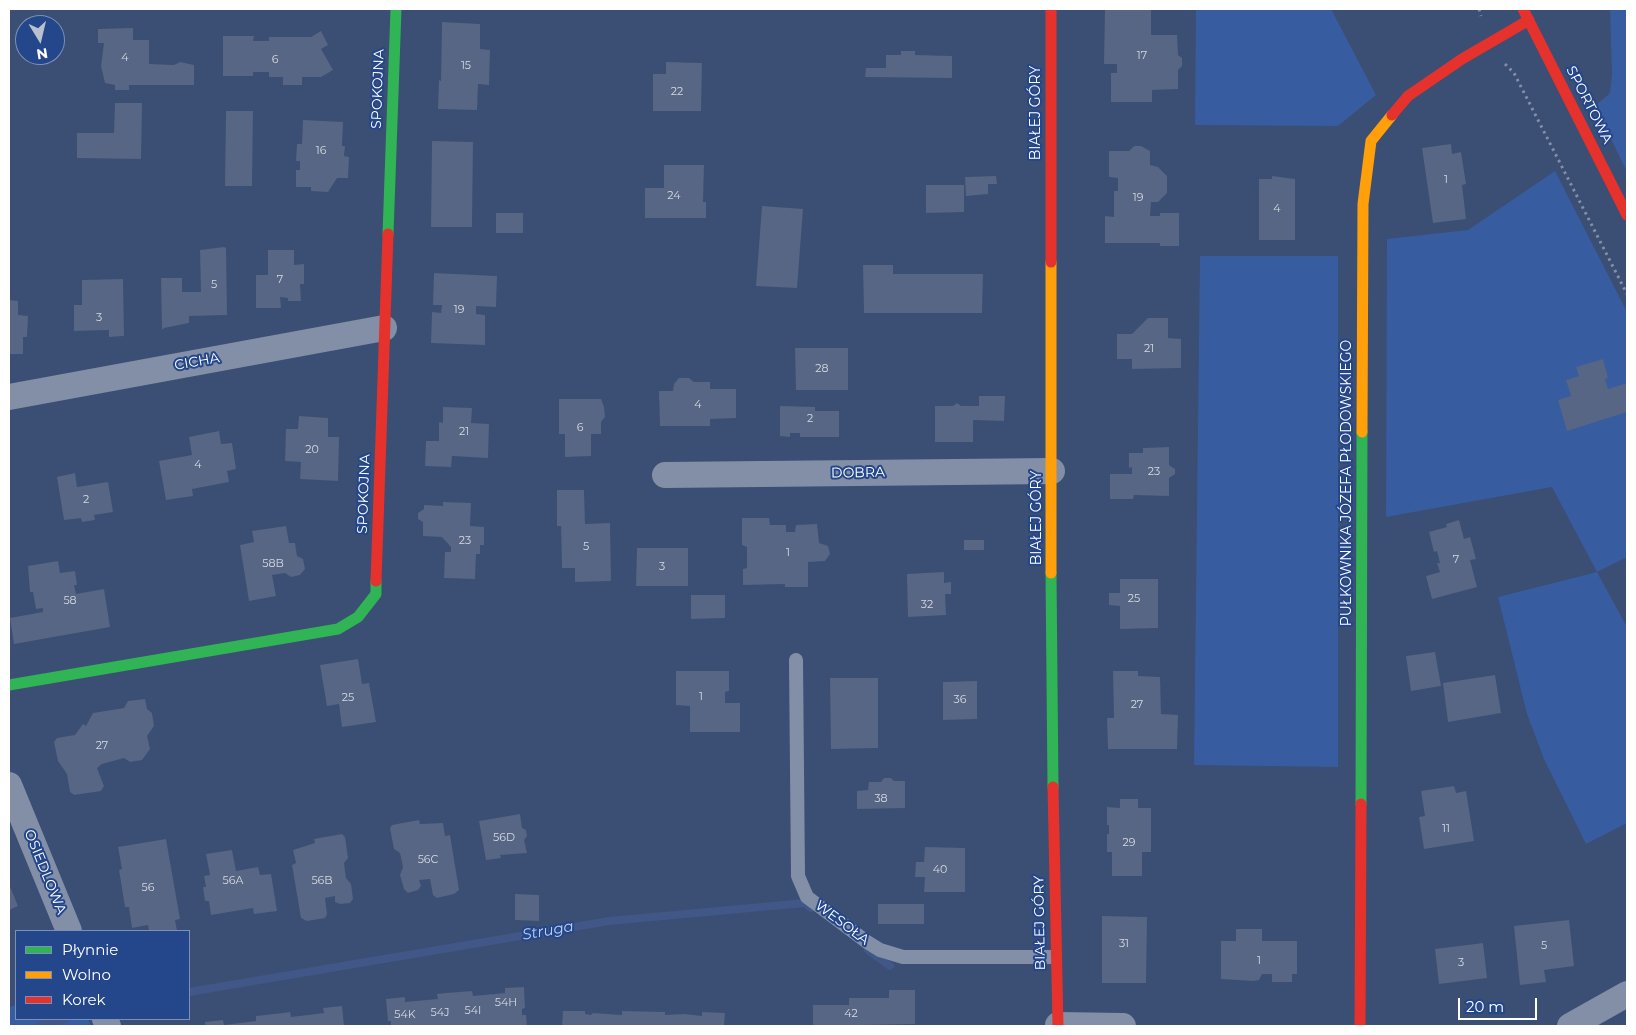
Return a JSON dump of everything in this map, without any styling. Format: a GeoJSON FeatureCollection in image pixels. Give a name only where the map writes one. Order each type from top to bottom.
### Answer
{"type":"FeatureCollection","features":[{"type":"Feature","properties":{"kind":"street","name":"SPOKOJNA"},"geometry":{"type":"LineString","coordinates":[[9,685],[338,629],[358,617],[376,594],[396,9]]}},
{"type":"Feature","properties":{"kind":"street","name":"BIAŁEJ GÓRY"},"geometry":{"type":"LineString","coordinates":[[1051,9],[1055,957],[1058,1026]]}},
{"type":"Feature","properties":{"kind":"street","name":"SPORTOWA"},"geometry":{"type":"LineString","coordinates":[[1523,9],[1627,215]]}},
{"type":"Feature","properties":{"kind":"street","name":"PUŁKOWNIKA JÓZEFA PŁODOWSKIEGO"},"geometry":{"type":"LineString","coordinates":[[1360,1026],[1363,204],[1372,142],[1408,96],[1462,58],[1490,44],[1529,20]]}},
{"type":"Feature","properties":{"kind":"street","name":"CICHA"},"geometry":{"type":"LineString","coordinates":[[9,396],[384,328]]}},
{"type":"Feature","properties":{"kind":"street","name":"DOBRA"},"geometry":{"type":"LineString","coordinates":[[665,475],[1052,471]]}},
{"type":"Feature","properties":{"kind":"street","name":"OSIEDLOWA"},"geometry":{"type":"LineString","coordinates":[[9,785],[69,930]]}},
{"type":"Feature","properties":{"kind":"street"},"geometry":{"type":"LineString","coordinates":[[1570,1026],[1627,994]]}},
{"type":"Feature","properties":{"kind":"street"},"geometry":{"type":"LineString","coordinates":[[1058,1026],[1123,1026]]}},
{"type":"Feature","properties":{"kind":"lane","name":"WESOŁA"},"geometry":{"type":"LineString","coordinates":[[796,660],[798,876],[807,897],[874,946],[903,957],[1055,957]]}},
{"type":"Feature","properties":{"kind":"path"},"geometry":{"type":"LineString","coordinates":[[1479,9],[1484,32],[1490,44],[1496,55],[1514,74],[1627,294]]}},
{"type":"Feature","properties":{"kind":"shaded area"},"geometry":{"type":"Polygon","coordinates":[[[1196,9],[1331,9],[1376,95],[1338,126],[1195,125],[1196,9]]]}},
{"type":"Feature","properties":{"kind":"shaded area"},"geometry":{"type":"Polygon","coordinates":[[[1610,9],[1627,9],[1627,172],[1595,106],[1610,93],[1612,74],[1610,9]]]}},
{"type":"Feature","properties":{"kind":"shaded area"},"geometry":{"type":"Polygon","coordinates":[[[1555,171],[1627,312],[1627,557],[1597,572],[1552,487],[1386,517],[1387,239],[1468,230],[1555,171]]]}},
{"type":"Feature","properties":{"kind":"shaded area"},"geometry":{"type":"Polygon","coordinates":[[[1200,256],[1338,256],[1338,767],[1194,765],[1200,256]]]}},
{"type":"Feature","properties":{"kind":"shaded area"},"geometry":{"type":"Polygon","coordinates":[[[1597,572],[1627,627],[1627,823],[1586,844],[1544,759],[1527,714],[1498,597],[1597,572]]]}},
{"type":"Feature","properties":{"kind":"shaded area"},"geometry":{"type":"Polygon","coordinates":[[[15,1005],[15,1020],[88,1020],[91,1026],[9,1026],[9,1007],[15,1005]]]}},
{"type":"Feature","properties":{"kind":"building"},"geometry":{"type":"Polygon","coordinates":[[[1105,9],[1151,9],[1151,35],[1177,35],[1178,55],[1182,58],[1182,66],[1178,70],[1178,89],[1152,90],[1152,102],[1111,102],[1111,73],[1117,73],[1117,64],[1104,64],[1105,9]]]}},
{"type":"Feature","properties":{"kind":"building"},"geometry":{"type":"Polygon","coordinates":[[[442,22],[480,24],[480,49],[490,50],[489,85],[478,84],[477,110],[438,109],[439,80],[441,81],[442,22]]]}},
{"type":"Feature","properties":{"kind":"building"},"geometry":{"type":"Polygon","coordinates":[[[133,28],[133,40],[149,40],[149,64],[174,65],[180,62],[194,65],[194,85],[129,85],[129,90],[115,90],[115,85],[105,83],[101,66],[104,43],[98,43],[98,29],[133,28]]]}},
{"type":"Feature","properties":{"kind":"building"},"geometry":{"type":"Polygon","coordinates":[[[321,31],[328,45],[321,49],[333,70],[321,77],[302,77],[302,85],[283,85],[283,77],[269,77],[269,72],[253,72],[253,76],[223,76],[223,36],[254,36],[253,41],[269,41],[269,37],[311,37],[321,31]]]}},
{"type":"Feature","properties":{"kind":"building"},"geometry":{"type":"Polygon","coordinates":[[[901,51],[915,51],[915,55],[952,56],[952,78],[865,77],[866,68],[886,68],[886,55],[901,55],[901,51]]]}},
{"type":"Feature","properties":{"kind":"building"},"geometry":{"type":"Polygon","coordinates":[[[666,62],[702,63],[701,111],[653,111],[653,74],[666,74],[666,62]]]}},
{"type":"Feature","properties":{"kind":"building"},"geometry":{"type":"Polygon","coordinates":[[[115,103],[142,103],[141,159],[77,158],[77,133],[114,133],[115,103]]]}},
{"type":"Feature","properties":{"kind":"building"},"geometry":{"type":"Polygon","coordinates":[[[226,111],[253,111],[252,186],[225,186],[226,111]]]}},
{"type":"Feature","properties":{"kind":"building"},"geometry":{"type":"Polygon","coordinates":[[[303,120],[343,122],[342,146],[345,146],[344,156],[349,157],[348,178],[337,178],[328,192],[311,191],[311,187],[296,187],[296,170],[300,170],[300,161],[296,161],[297,144],[302,144],[303,120]]]}},
{"type":"Feature","properties":{"kind":"building"},"geometry":{"type":"Polygon","coordinates":[[[432,141],[473,142],[472,227],[431,227],[432,141]]]}},
{"type":"Feature","properties":{"kind":"building"},"geometry":{"type":"Polygon","coordinates":[[[1451,144],[1452,154],[1461,152],[1466,184],[1462,185],[1466,219],[1433,223],[1422,148],[1451,144]]]}},
{"type":"Feature","properties":{"kind":"building"},"geometry":{"type":"Polygon","coordinates":[[[1134,146],[1141,146],[1150,151],[1150,165],[1158,167],[1167,176],[1167,193],[1158,202],[1151,202],[1150,216],[1160,216],[1160,213],[1179,213],[1179,246],[1160,246],[1160,243],[1105,243],[1105,216],[1114,217],[1114,191],[1118,191],[1118,178],[1109,177],[1109,151],[1129,151],[1134,146]]]}},
{"type":"Feature","properties":{"kind":"building"},"geometry":{"type":"Polygon","coordinates":[[[664,165],[704,165],[703,202],[706,202],[706,218],[645,218],[645,188],[664,188],[664,165]]]}},
{"type":"Feature","properties":{"kind":"building"},"geometry":{"type":"Polygon","coordinates":[[[996,176],[997,184],[988,184],[988,194],[966,196],[965,177],[996,176]]]}},
{"type":"Feature","properties":{"kind":"building"},"geometry":{"type":"Polygon","coordinates":[[[1272,176],[1295,179],[1295,240],[1259,240],[1259,179],[1272,179],[1272,176]]]}},
{"type":"Feature","properties":{"kind":"building"},"geometry":{"type":"Polygon","coordinates":[[[926,185],[964,185],[964,212],[926,213],[926,185]]]}},
{"type":"Feature","properties":{"kind":"building"},"geometry":{"type":"Polygon","coordinates":[[[762,206],[803,209],[797,288],[756,286],[762,206]]]}},
{"type":"Feature","properties":{"kind":"building"},"geometry":{"type":"Polygon","coordinates":[[[496,213],[523,213],[523,233],[496,233],[496,213]]]}},
{"type":"Feature","properties":{"kind":"building"},"geometry":{"type":"Polygon","coordinates":[[[226,248],[227,315],[189,316],[189,323],[162,330],[161,278],[182,278],[182,292],[201,292],[200,250],[226,248]]]}},
{"type":"Feature","properties":{"kind":"building"},"geometry":{"type":"Polygon","coordinates":[[[268,250],[294,250],[294,265],[304,264],[304,284],[300,284],[301,301],[288,301],[288,298],[280,297],[281,308],[256,308],[256,275],[268,275],[268,250]]]}},
{"type":"Feature","properties":{"kind":"building"},"geometry":{"type":"Polygon","coordinates":[[[863,265],[893,265],[893,274],[983,274],[982,313],[864,313],[863,265]]]}},
{"type":"Feature","properties":{"kind":"building"},"geometry":{"type":"Polygon","coordinates":[[[434,273],[497,276],[496,307],[476,306],[476,314],[485,315],[485,345],[431,343],[432,312],[441,313],[442,305],[433,305],[434,273]]]}},
{"type":"Feature","properties":{"kind":"building"},"geometry":{"type":"Polygon","coordinates":[[[123,279],[124,336],[109,337],[109,330],[74,331],[74,305],[82,305],[82,280],[123,279]]]}},
{"type":"Feature","properties":{"kind":"building"},"geometry":{"type":"Polygon","coordinates":[[[9,300],[18,301],[18,315],[28,316],[27,337],[23,337],[23,354],[9,354],[9,300]]]}},
{"type":"Feature","properties":{"kind":"building"},"geometry":{"type":"Polygon","coordinates":[[[1148,318],[1168,318],[1168,338],[1181,339],[1181,368],[1132,369],[1132,359],[1117,359],[1117,334],[1132,334],[1148,318]]]}},
{"type":"Feature","properties":{"kind":"building"},"geometry":{"type":"Polygon","coordinates":[[[795,348],[848,348],[848,390],[796,390],[795,348]]]}},
{"type":"Feature","properties":{"kind":"building"},"geometry":{"type":"Polygon","coordinates":[[[1603,359],[1608,378],[1605,379],[1608,389],[1627,383],[1627,412],[1567,431],[1558,400],[1571,396],[1566,380],[1579,376],[1576,367],[1603,359]]]}},
{"type":"Feature","properties":{"kind":"building"},"geometry":{"type":"Polygon","coordinates":[[[679,378],[689,378],[694,382],[710,382],[710,389],[736,389],[736,418],[710,419],[710,426],[660,426],[659,391],[673,391],[674,384],[679,378]]]}},
{"type":"Feature","properties":{"kind":"building"},"geometry":{"type":"Polygon","coordinates":[[[979,396],[1005,396],[1004,421],[973,420],[973,442],[935,442],[935,406],[953,406],[957,403],[961,406],[979,406],[979,396]]]}},
{"type":"Feature","properties":{"kind":"building"},"geometry":{"type":"Polygon","coordinates":[[[559,399],[601,399],[605,417],[601,422],[601,434],[591,434],[591,456],[565,457],[565,434],[559,434],[559,399]]]}},
{"type":"Feature","properties":{"kind":"building"},"geometry":{"type":"Polygon","coordinates":[[[780,406],[815,407],[815,411],[839,411],[839,437],[800,437],[800,433],[790,433],[790,437],[780,436],[780,406]]]}},
{"type":"Feature","properties":{"kind":"building"},"geometry":{"type":"Polygon","coordinates":[[[443,407],[472,408],[471,423],[489,424],[488,458],[452,456],[451,467],[425,466],[426,441],[439,441],[439,422],[443,423],[443,407]]]}},
{"type":"Feature","properties":{"kind":"building"},"geometry":{"type":"Polygon","coordinates":[[[299,416],[328,418],[328,437],[339,437],[338,481],[300,479],[301,462],[285,461],[286,429],[298,429],[299,416]]]}},
{"type":"Feature","properties":{"kind":"building"},"geometry":{"type":"Polygon","coordinates":[[[219,431],[221,444],[232,443],[236,469],[227,471],[229,482],[192,489],[193,496],[166,500],[159,461],[192,455],[189,437],[219,431]]]}},
{"type":"Feature","properties":{"kind":"building"},"geometry":{"type":"Polygon","coordinates":[[[1169,447],[1169,465],[1175,469],[1175,474],[1169,478],[1169,496],[1134,495],[1133,499],[1110,499],[1110,474],[1132,474],[1132,467],[1129,468],[1129,453],[1143,453],[1143,448],[1169,447]]]}},
{"type":"Feature","properties":{"kind":"building"},"geometry":{"type":"Polygon","coordinates":[[[75,473],[77,487],[108,482],[113,512],[94,515],[95,520],[82,522],[81,518],[64,520],[57,477],[75,473]]]}},
{"type":"Feature","properties":{"kind":"building"},"geometry":{"type":"Polygon","coordinates":[[[557,490],[584,490],[585,524],[610,523],[611,581],[575,582],[575,568],[562,568],[561,526],[557,526],[557,490]]]}},
{"type":"Feature","properties":{"kind":"building"},"geometry":{"type":"Polygon","coordinates":[[[443,502],[471,503],[470,526],[484,527],[484,545],[480,545],[480,554],[476,554],[475,579],[444,578],[445,552],[451,552],[451,547],[442,537],[423,536],[423,522],[418,519],[418,513],[424,509],[424,505],[443,506],[443,502]]]}},
{"type":"Feature","properties":{"kind":"building"},"geometry":{"type":"Polygon","coordinates":[[[742,518],[769,518],[770,525],[786,525],[786,532],[795,532],[796,525],[817,524],[819,543],[828,546],[830,554],[825,561],[808,562],[808,587],[785,587],[785,584],[743,585],[743,569],[747,568],[747,547],[742,545],[742,518]]]}},
{"type":"Feature","properties":{"kind":"building"},"geometry":{"type":"Polygon","coordinates":[[[1459,520],[1464,539],[1470,537],[1476,559],[1470,560],[1477,587],[1432,599],[1426,576],[1440,572],[1437,563],[1440,563],[1437,551],[1434,552],[1429,532],[1447,527],[1446,524],[1459,520]]]}},
{"type":"Feature","properties":{"kind":"building"},"geometry":{"type":"Polygon","coordinates":[[[286,526],[289,543],[295,543],[297,556],[303,559],[305,569],[300,575],[291,577],[285,573],[272,575],[276,596],[249,601],[240,545],[254,542],[252,531],[286,526]]]}},
{"type":"Feature","properties":{"kind":"building"},"geometry":{"type":"Polygon","coordinates":[[[964,540],[984,540],[984,550],[964,550],[964,540]]]}},
{"type":"Feature","properties":{"kind":"building"},"geometry":{"type":"Polygon","coordinates":[[[637,548],[688,548],[688,586],[636,586],[637,548]]]}},
{"type":"Feature","properties":{"kind":"building"},"geometry":{"type":"Polygon","coordinates":[[[58,561],[60,573],[75,571],[77,585],[74,585],[76,594],[104,589],[110,627],[14,644],[10,618],[43,612],[43,608],[36,609],[33,592],[30,592],[28,566],[58,561]]]}},
{"type":"Feature","properties":{"kind":"building"},"geometry":{"type":"Polygon","coordinates":[[[944,572],[944,583],[951,582],[951,594],[945,594],[946,615],[908,617],[907,574],[944,572]]]}},
{"type":"Feature","properties":{"kind":"building"},"geometry":{"type":"Polygon","coordinates":[[[1120,579],[1158,579],[1158,628],[1120,629],[1120,606],[1109,605],[1109,593],[1120,593],[1120,579]]]}},
{"type":"Feature","properties":{"kind":"building"},"geometry":{"type":"Polygon","coordinates":[[[691,595],[725,595],[725,618],[691,619],[691,595]]]}},
{"type":"Feature","properties":{"kind":"building"},"geometry":{"type":"Polygon","coordinates":[[[1435,652],[1441,686],[1411,691],[1406,656],[1435,652]]]}},
{"type":"Feature","properties":{"kind":"building"},"geometry":{"type":"Polygon","coordinates":[[[358,659],[362,684],[369,683],[376,722],[342,727],[339,704],[327,706],[320,665],[358,659]]]}},
{"type":"Feature","properties":{"kind":"building"},"geometry":{"type":"Polygon","coordinates":[[[676,671],[729,671],[729,691],[725,692],[725,703],[740,703],[740,732],[690,732],[690,706],[676,705],[676,671]]]}},
{"type":"Feature","properties":{"kind":"building"},"geometry":{"type":"Polygon","coordinates":[[[1113,671],[1138,671],[1138,676],[1160,677],[1161,714],[1178,715],[1177,749],[1108,749],[1107,718],[1114,718],[1113,671]]]}},
{"type":"Feature","properties":{"kind":"building"},"geometry":{"type":"Polygon","coordinates":[[[1495,675],[1501,713],[1448,722],[1443,683],[1495,675]]]}},
{"type":"Feature","properties":{"kind":"building"},"geometry":{"type":"Polygon","coordinates":[[[830,678],[878,678],[878,748],[831,749],[830,678]]]}},
{"type":"Feature","properties":{"kind":"building"},"geometry":{"type":"Polygon","coordinates":[[[977,681],[977,719],[943,720],[943,682],[977,681]]]}},
{"type":"Feature","properties":{"kind":"building"},"geometry":{"type":"Polygon","coordinates":[[[145,699],[147,709],[152,713],[154,726],[147,736],[150,749],[142,760],[130,762],[124,758],[102,764],[97,768],[104,786],[101,791],[74,795],[70,792],[67,774],[58,761],[54,742],[57,738],[75,735],[83,724],[86,726],[93,713],[124,708],[128,701],[145,699]]]}},
{"type":"Feature","properties":{"kind":"building"},"geometry":{"type":"Polygon","coordinates":[[[884,778],[891,778],[894,781],[905,781],[905,808],[857,809],[857,791],[868,790],[869,782],[881,782],[884,778]]]}},
{"type":"Feature","properties":{"kind":"building"},"geometry":{"type":"Polygon","coordinates":[[[1454,786],[1456,793],[1466,791],[1474,841],[1424,849],[1419,817],[1425,816],[1421,791],[1454,786]]]}},
{"type":"Feature","properties":{"kind":"building"},"geometry":{"type":"Polygon","coordinates":[[[1120,799],[1138,799],[1138,808],[1151,808],[1151,852],[1142,852],[1142,876],[1112,876],[1112,852],[1107,852],[1109,825],[1107,825],[1107,807],[1120,808],[1120,799]]]}},
{"type":"Feature","properties":{"kind":"building"},"geometry":{"type":"Polygon","coordinates":[[[520,814],[522,828],[526,830],[527,836],[524,840],[527,853],[500,855],[501,858],[486,860],[479,821],[520,814]]]}},
{"type":"Feature","properties":{"kind":"building"},"geometry":{"type":"Polygon","coordinates":[[[419,820],[420,824],[443,823],[445,836],[450,835],[459,890],[454,894],[437,898],[433,895],[430,879],[419,880],[421,886],[418,890],[408,893],[404,889],[400,875],[403,867],[400,853],[394,849],[390,828],[392,825],[419,820]]]}},
{"type":"Feature","properties":{"kind":"building"},"geometry":{"type":"Polygon","coordinates":[[[342,834],[345,837],[348,858],[344,863],[346,878],[351,884],[353,899],[350,903],[340,904],[335,902],[335,896],[325,898],[327,914],[325,918],[307,921],[301,918],[292,865],[296,863],[293,850],[315,843],[314,839],[342,834]]]}},
{"type":"Feature","properties":{"kind":"building"},"geometry":{"type":"Polygon","coordinates":[[[166,839],[180,919],[175,920],[177,930],[149,930],[148,925],[132,928],[129,907],[125,907],[119,870],[122,869],[118,847],[166,839]]]}},
{"type":"Feature","properties":{"kind":"building"},"geometry":{"type":"Polygon","coordinates":[[[925,847],[965,848],[965,892],[924,892],[925,877],[915,877],[916,862],[924,862],[925,847]]]}},
{"type":"Feature","properties":{"kind":"building"},"geometry":{"type":"Polygon","coordinates":[[[232,850],[236,871],[258,867],[260,875],[271,874],[277,911],[254,914],[253,908],[211,915],[209,901],[205,901],[203,887],[206,887],[204,876],[210,875],[206,854],[232,850]]]}},
{"type":"Feature","properties":{"kind":"building"},"geometry":{"type":"Polygon","coordinates":[[[9,884],[18,906],[9,910],[9,884]]]}},
{"type":"Feature","properties":{"kind":"building"},"geometry":{"type":"Polygon","coordinates":[[[515,894],[539,895],[539,921],[515,920],[515,894]]]}},
{"type":"Feature","properties":{"kind":"building"},"geometry":{"type":"Polygon","coordinates":[[[878,904],[924,904],[924,924],[878,924],[878,904]]]}},
{"type":"Feature","properties":{"kind":"building"},"geometry":{"type":"Polygon","coordinates":[[[1102,916],[1147,917],[1146,983],[1102,983],[1102,916]]]}},
{"type":"Feature","properties":{"kind":"building"},"geometry":{"type":"Polygon","coordinates":[[[1569,920],[1574,966],[1544,970],[1546,982],[1520,985],[1514,926],[1569,920]]]}},
{"type":"Feature","properties":{"kind":"building"},"geometry":{"type":"Polygon","coordinates":[[[1236,929],[1262,929],[1262,941],[1297,941],[1297,974],[1292,974],[1292,982],[1272,982],[1272,974],[1262,974],[1259,980],[1254,981],[1221,979],[1221,941],[1236,941],[1236,929]]]}},
{"type":"Feature","properties":{"kind":"building"},"geometry":{"type":"Polygon","coordinates":[[[1483,943],[1487,978],[1439,984],[1435,949],[1483,943]]]}},
{"type":"Feature","properties":{"kind":"building"},"geometry":{"type":"Polygon","coordinates":[[[524,987],[525,1008],[522,1009],[522,1015],[526,1015],[527,1026],[391,1026],[391,1021],[388,1021],[386,999],[405,997],[405,1002],[438,999],[437,994],[472,991],[473,996],[505,993],[505,988],[524,987]]]}},
{"type":"Feature","properties":{"kind":"building"},"geometry":{"type":"Polygon","coordinates":[[[889,990],[915,990],[915,1024],[813,1026],[813,1005],[849,1005],[849,998],[889,998],[889,990]]]}},
{"type":"Feature","properties":{"kind":"building"},"geometry":{"type":"Polygon","coordinates":[[[342,1006],[344,1026],[205,1026],[205,1022],[223,1020],[224,1025],[256,1021],[256,1016],[290,1012],[291,1017],[324,1013],[323,1008],[342,1006]]]}},
{"type":"Feature","properties":{"kind":"building"},"geometry":{"type":"Polygon","coordinates":[[[563,1011],[585,1011],[585,1014],[591,1015],[593,1013],[622,1015],[622,1011],[665,1012],[665,1015],[685,1014],[702,1016],[702,1012],[725,1013],[724,1026],[562,1026],[563,1011]]]}},
{"type":"Feature","properties":{"kind":"waterway","name":"Struga"},"geometry":{"type":"LineString","coordinates":[[190,992],[609,921],[805,903],[811,908]]}},
{"type":"Feature","properties":{"kind":"waterway","name":"Struga"},"geometry":{"type":"LineString","coordinates":[[868,950],[890,966]]}},
{"type":"Feature","properties":{"kind":"waterway","name":"Struga"},"geometry":{"type":"LineString","coordinates":[[39,1026],[61,1020]]}},
{"type":"Feature","properties":{"kind":"traffic: fast"},"geometry":{"type":"LineString","coordinates":[[388,234],[396,9]]}},
{"type":"Feature","properties":{"kind":"traffic: fast"},"geometry":{"type":"LineString","coordinates":[[1361,804],[1362,432]]}},
{"type":"Feature","properties":{"kind":"traffic: fast"},"geometry":{"type":"LineString","coordinates":[[1051,573],[1053,787]]}},
{"type":"Feature","properties":{"kind":"traffic: fast"},"geometry":{"type":"LineString","coordinates":[[9,685],[338,629],[358,617],[376,594],[376,581]]}},
{"type":"Feature","properties":{"kind":"traffic: slow"},"geometry":{"type":"LineString","coordinates":[[1362,432],[1363,204],[1371,141],[1392,115]]}},
{"type":"Feature","properties":{"kind":"traffic: slow"},"geometry":{"type":"LineString","coordinates":[[1051,262],[1051,573]]}},
{"type":"Feature","properties":{"kind":"traffic: jam"},"geometry":{"type":"LineString","coordinates":[[1051,9],[1051,262]]}},
{"type":"Feature","properties":{"kind":"traffic: jam"},"geometry":{"type":"LineString","coordinates":[[1523,9],[1627,215]]}},
{"type":"Feature","properties":{"kind":"traffic: jam"},"geometry":{"type":"LineString","coordinates":[[1392,115],[1408,96],[1462,59],[1529,20]]}},
{"type":"Feature","properties":{"kind":"traffic: jam"},"geometry":{"type":"LineString","coordinates":[[376,581],[388,234]]}},
{"type":"Feature","properties":{"kind":"traffic: jam"},"geometry":{"type":"LineString","coordinates":[[1053,787],[1058,1026]]}},
{"type":"Feature","properties":{"kind":"traffic: jam"},"geometry":{"type":"LineString","coordinates":[[1360,1026],[1361,804]]}}]}
